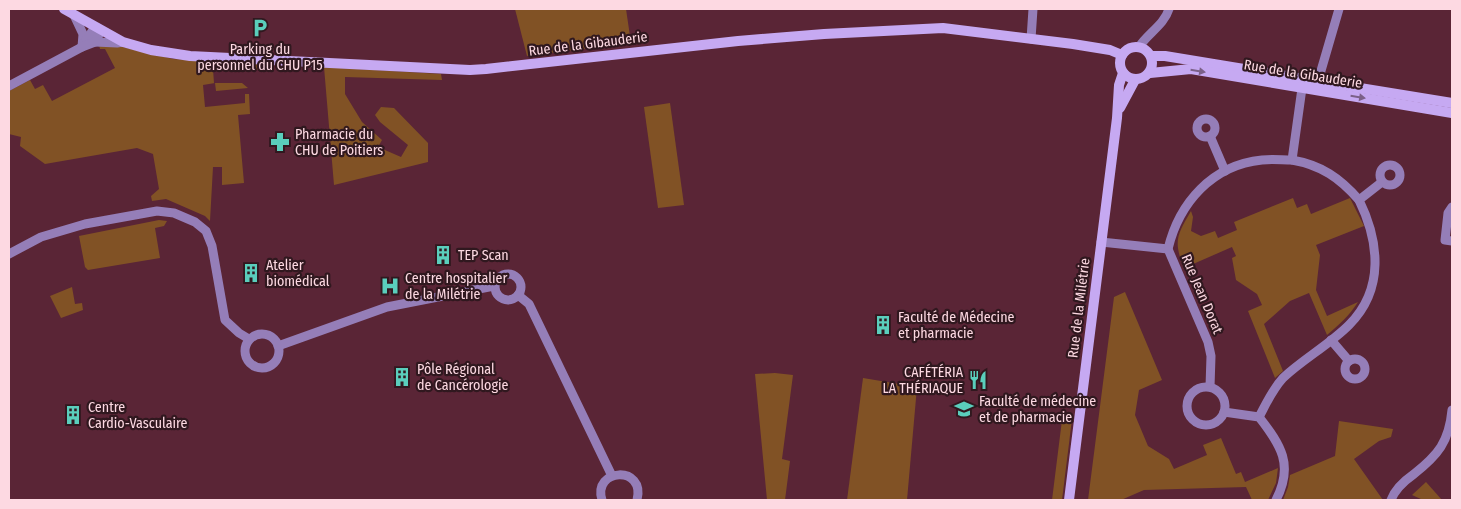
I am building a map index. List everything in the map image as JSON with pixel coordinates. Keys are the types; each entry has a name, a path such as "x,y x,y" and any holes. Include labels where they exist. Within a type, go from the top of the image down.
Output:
{"street":[{"name":"Rue de la Gibauderie","path":"64,9 123,42 151,50 190,56 470,70 738,41 824,34 943,28 1110,50 1122,55"},
{"path":"1031,39 1033,9"},
{"path":"1138,47 1165,18 1169,9"},
{"path":"1318,82 1339,9"},
{"path":"74,14 84,34 82,47"},
{"path":"82,47 98,29"},
{"path":"95,42 98,29"},
{"path":"9,86 82,47 95,42 123,42"},
{"path":"1138,47 1148,52 1151,56 1152,68 1150,73 1143,78 1135,80 1128,78 1122,73 1120,61 1122,55 1129,48 1138,47"},
{"name":"Rue de la Gibauderie","path":"1151,56 1165,56 1452,113"},
{"name":"Rue de la Gibauderie","path":"1150,73 1191,70 1302,83 1318,82 1452,103"},
{"name":"Rue de la Milétrie","path":"1069,500 1122,73"},
{"name":"Rue de la Milétrie","path":"1116,118 1122,102 1135,80"},
{"path":"1292,160 1302,83"},
{"path":"1210,136 1225,170"},
{"path":"1168,249 1177,220 1190,200 1206,184 1225,170 1247,163 1262,160 1306,162 1336,176 1359,200 1366,215 1375,245 1374,277 1368,296 1350,324 1284,378 1272,392 1258,417"},
{"path":"1359,200 1382,182"},
{"path":"1452,207 1448,213 1445,240 1452,241"},
{"path":"9,254 41,238 85,224 157,211 174,213 195,222 206,231 212,246 225,320 239,333 249,339"},
{"name":"Rue Jean Dorat","path":"1101,242 1168,249 1208,342 1212,367 1210,387"},
{"path":"504,274 512,275 520,283 518,295 511,300 503,300 496,294 494,286 497,279 504,274"},
{"path":"278,346 387,307 494,286"},
{"path":"518,295 528,304 612,476"},
{"path":"264,334 273,338 278,346 278,356 273,364 264,368 250,364 245,354 246,344 255,335 264,334"},
{"path":"1331,340 1349,361"},
{"path":"1204,387 1210,387 1217,390 1222,396 1225,404 1224,412 1217,421 1206,424 1200,423 1190,416 1188,404 1193,393 1204,387"},
{"path":"1391,500 1400,486 1428,463 1440,449 1448,433 1452,410"},
{"path":"1224,412 1258,417 1275,438 1282,453 1284,473 1280,492 1276,500"},
{"path":"602,500 601,490 603,484 612,476 624,474 633,480 638,490 638,500"}],"shaded area":[{"path":"515,9 626,9 631,43 527,56"},
{"path":"99,45 114,45 173,59 271,64 270,70 213,69 215,83 203,85 205,107 245,103 245,94 249,94 250,114 238,115 244,183 222,185 222,167 213,167 210,221 205,216 166,199 152,201 151,196 159,189 153,154 137,148 45,164 20,146 21,137 9,134 9,91 30,80 35,89 43,85 52,101 115,68 105,49 100,49"},
{"path":"324,67 441,74 442,80 345,77 345,94 362,122 382,140 378,147 401,157 408,145 380,122 375,115 381,107 394,108 428,143 428,162 334,185"},
{"path":"215,83 242,83 248,88 216,91"},
{"path":"670,103 684,205 658,208 644,107"},
{"path":"1293,198 1297,208 1307,204 1311,214 1350,198 1364,226 1316,245 1320,255 1316,290 1327,316 1358,302 1344,320 1327,335 1309,293 1290,301 1264,324 1283,371 1275,378 1248,311 1262,305 1257,294 1236,280 1232,258 1236,256 1232,247 1184,268 1178,251 1178,238 1182,226 1191,211 1193,217 1191,231 1201,236 1215,231 1218,238 1237,230 1234,222"},
{"path":"159,220 167,221 164,226 155,228 160,258 88,270 85,267 79,236"},
{"path":"72,287 75,304 82,303 83,310 61,318 50,296"},
{"path":"1125,292 1162,380 1139,390 1135,415 1148,446 1169,459 1174,469 1207,455 1203,445 1221,438 1236,474 1241,472 1245,482 1278,468 1276,483 1268,500 1252,500 1246,487 1144,490 1121,500 1088,500 1114,297"},
{"path":"775,373 793,375 782,459 790,461 785,500 767,500 755,374"},
{"path":"863,378 917,387 907,500 847,500"},
{"path":"1063,412 1072,419 1062,500 1052,500"},
{"path":"1339,421 1393,429 1391,437 1379,441 1354,459 1383,500 1283,500 1290,475 1335,456"},
{"path":"1426,482 1442,500 1423,500 1412,495"}],"place":[{"name":"Parking du personnel du CHU P15","path":"260,28"},
{"name":"Pharmacie du CHU de Poitiers","path":"280,142"},
{"name":"TEP Scan","path":"443,255"},
{"name":"Atelier biomédical","path":"251,273"},
{"name":"Centre hospitalier de la Milétrie","path":"390,286"},
{"name":"Faculté de Médecine et pharmacie","path":"883,325"},
{"name":"Pôle Régional de Cancérologie","path":"402,377"},
{"name":"CAFÉTÉRIA LA THÉRIAQUE","path":"978,380"},
{"name":"Faculté de médecine et de pharmacie","path":"964,409"},
{"name":"Centre Cardio-Vasculaire","path":"73,415"}]}
